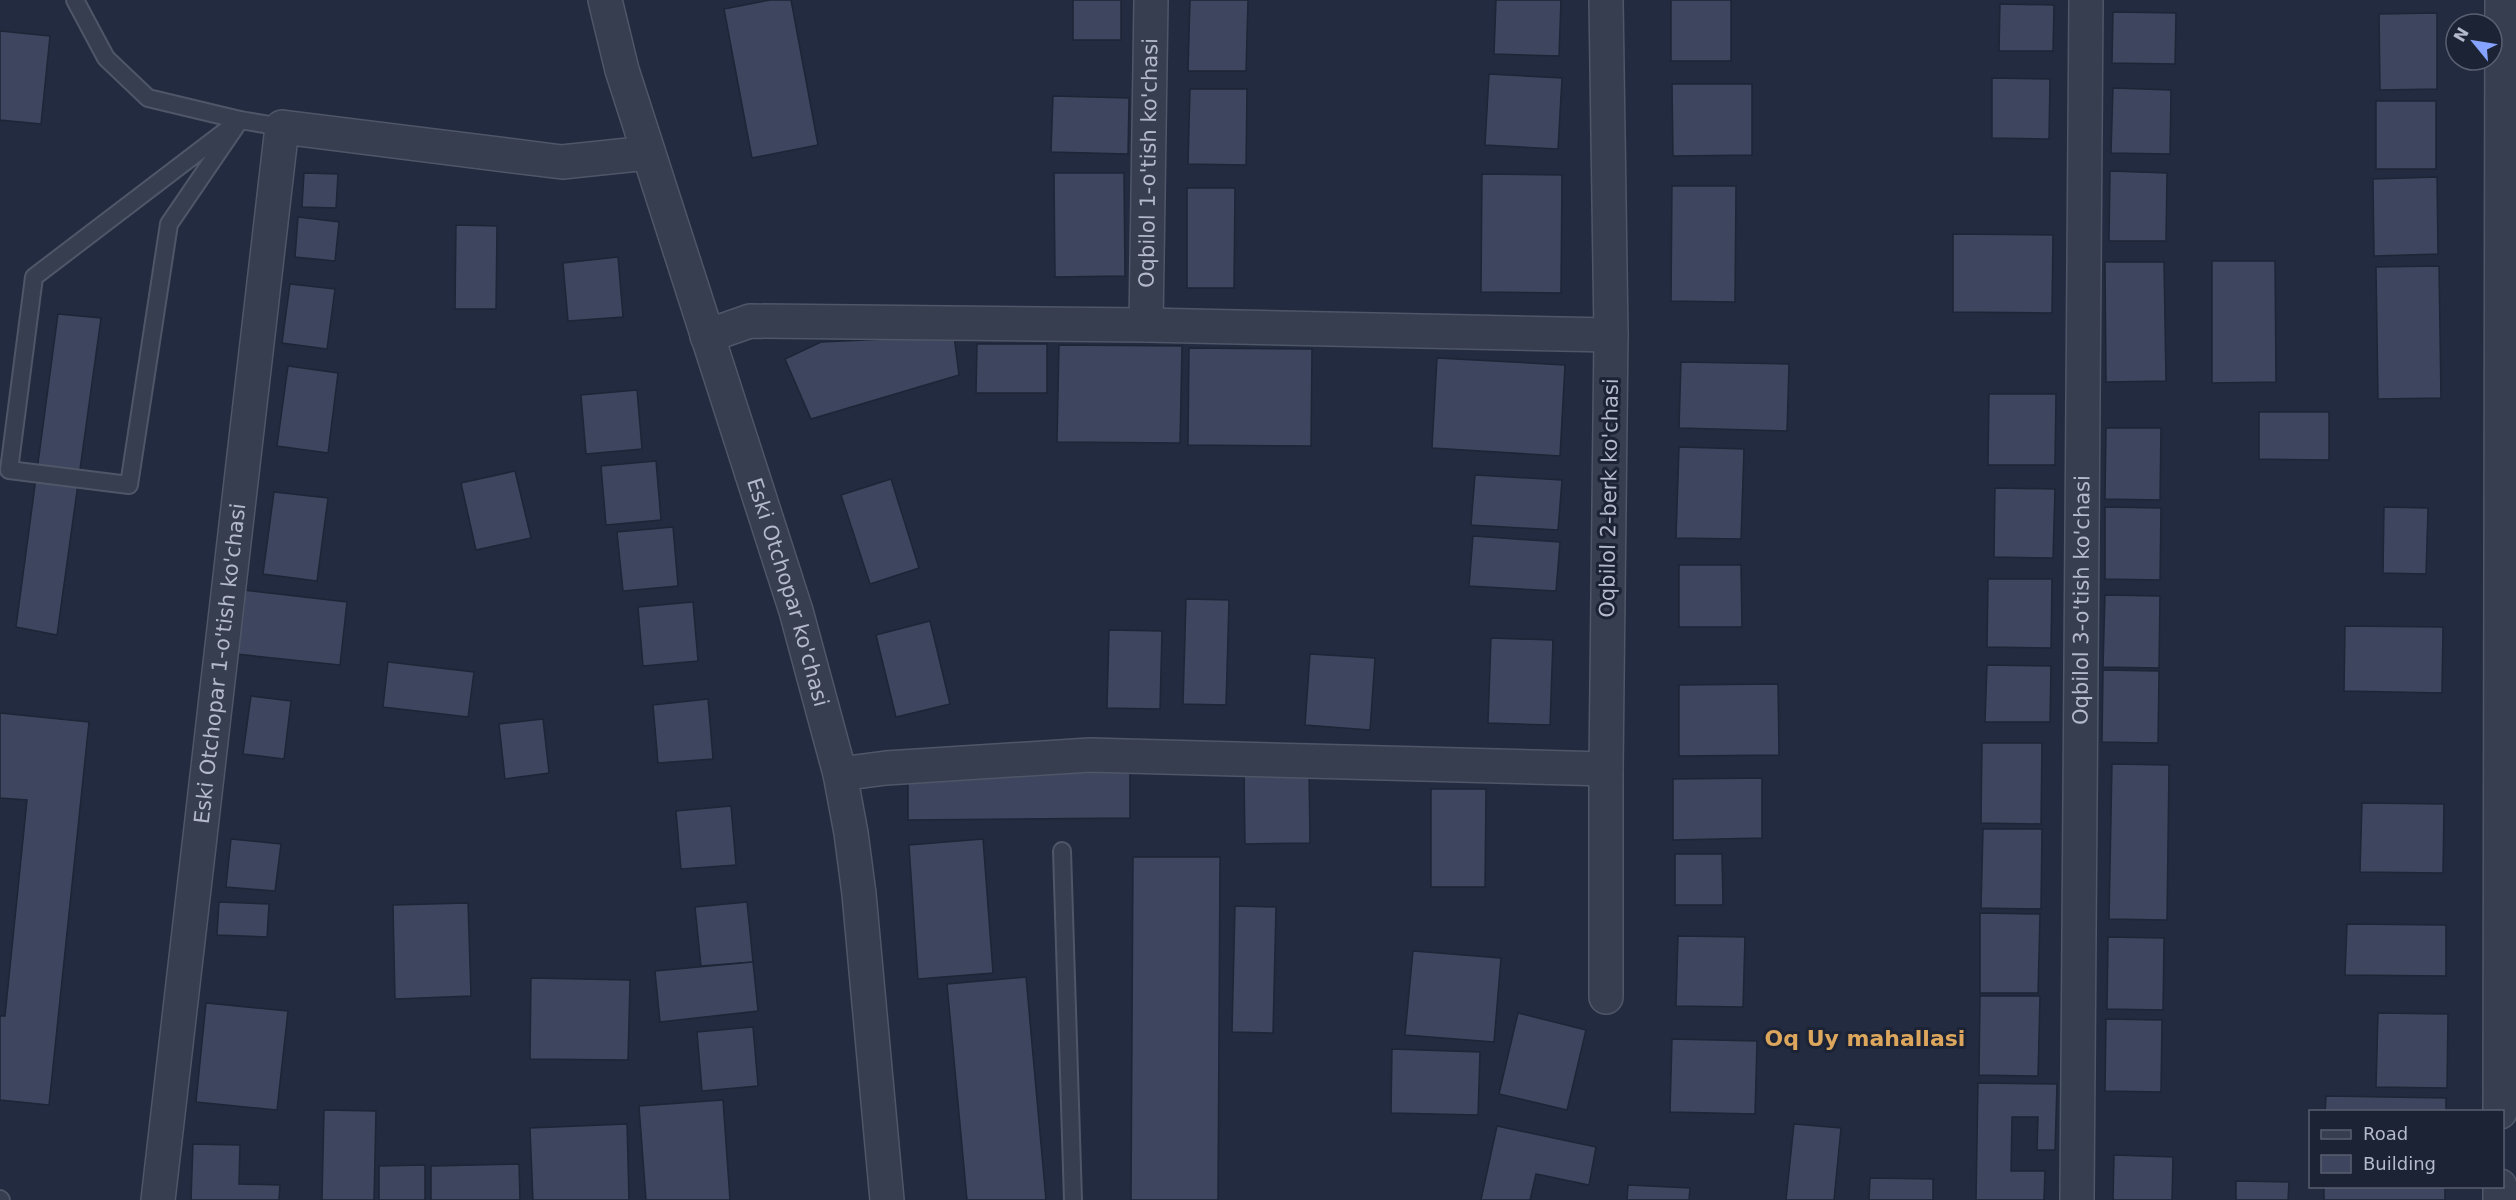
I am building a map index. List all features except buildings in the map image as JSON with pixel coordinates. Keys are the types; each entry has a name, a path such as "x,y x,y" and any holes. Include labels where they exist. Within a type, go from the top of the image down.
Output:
{"street":[{"name":"Eski Otchopar ko'chasi","path":"605,0 622,70 796,611 840,774 859,894 887,1200"},
{"name":"Oqbilol 1-o'tish ko'chasi","path":"1146,326 1151,0"},
{"name":"Oqbilol 2-berk ko'chasi","path":"1606,0 1611,336 1606,996"},
{"name":"Oqbilol 3-o'tish ko'chasi","path":"2077,1200 2086,0"},
{"path":"2500,1110 2502,0"},
{"path":"282,127 562,162 648,153"},
{"name":"Eski Otchopar 1-o'tish ko'chasi","path":"158,1200 282,127"},
{"path":"708,336 750,321 1146,326 1611,336"},
{"path":"840,774 886,768 1090,755 1606,769"}],"lane":[{"path":"75,0 106,58 148,98 240,120 282,127"},
{"path":"240,120 169,224 129,485 9,470 34,277 240,120"},
{"path":"1062,850 1073,1200"}],"district":[{"name":"Oq Uy mahallasi","path":"1865,1038"}]}
